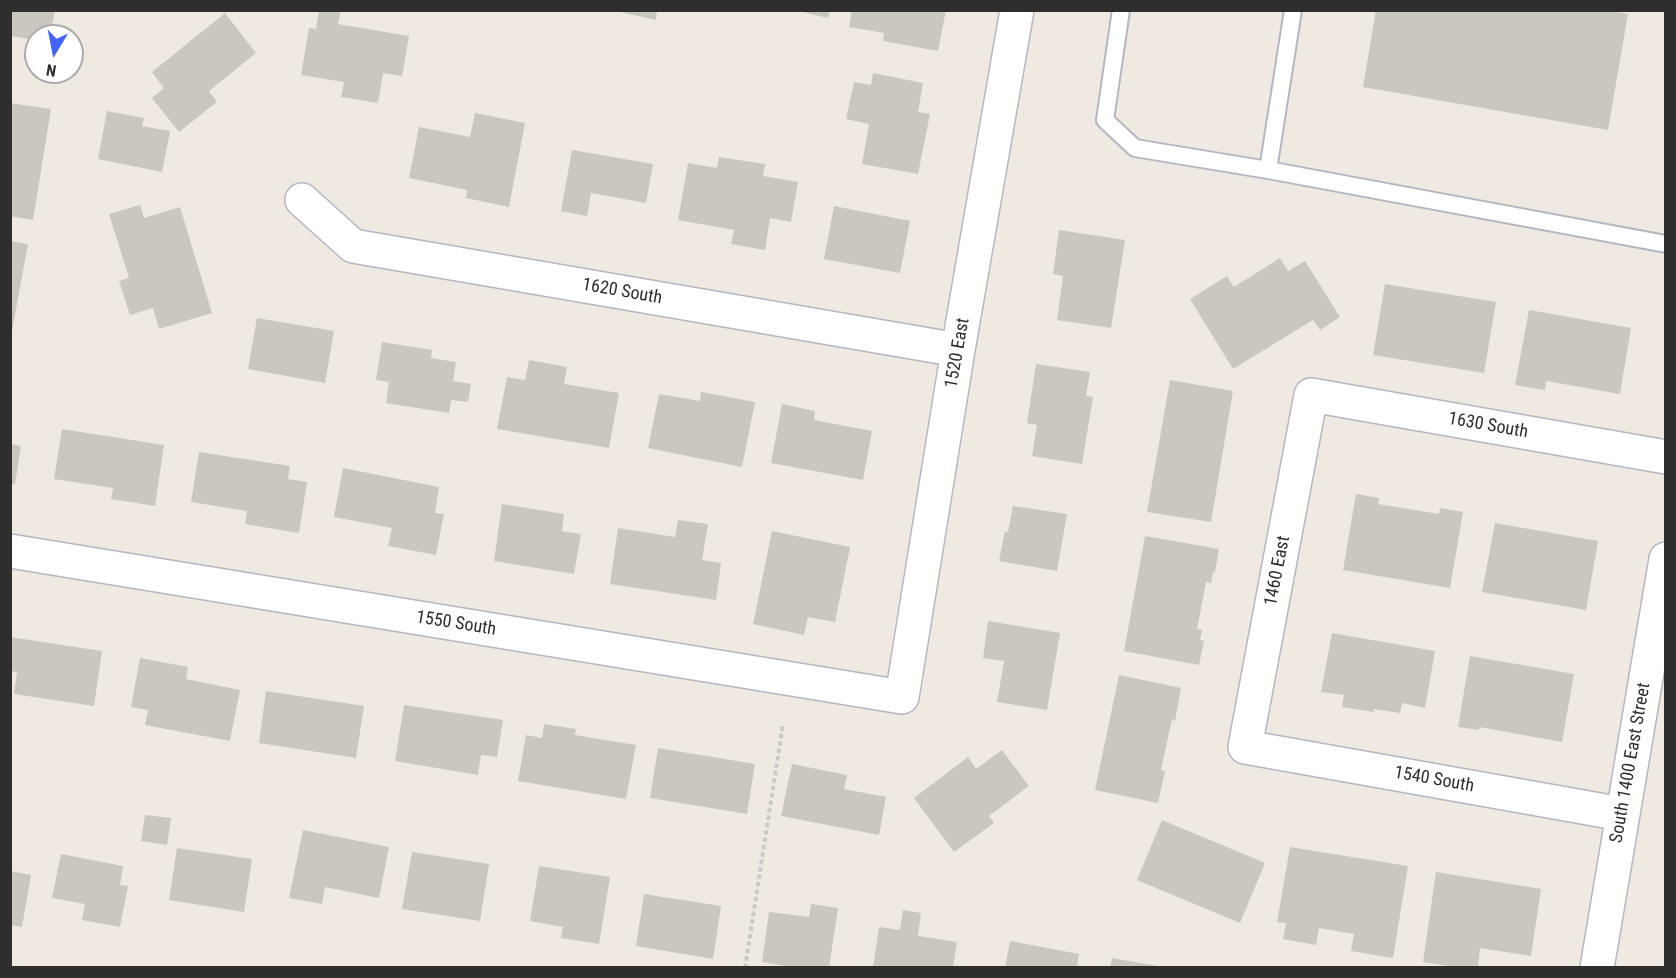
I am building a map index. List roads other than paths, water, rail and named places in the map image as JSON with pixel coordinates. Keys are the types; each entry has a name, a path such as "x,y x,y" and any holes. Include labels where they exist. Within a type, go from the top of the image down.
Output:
{"street":[{"name":"1520 East","path":"902,697 958,350 1017,10"},
{"name":"1620 South","path":"302,200 352,246 958,350"},
{"name":"1630 South","path":"1311,395 1665,457"},
{"name":"1460 East","path":"1245,747 1311,395"},
{"name":"1550 South","path":"10,551 902,697"},
{"name":"South 1400 East Street","path":"1597,968 1665,559"},
{"name":"1540 South","path":"1245,747 1622,814"}],"lane":[{"path":"1121,10 1106,120 1135,148 1268,170 1665,244"},
{"path":"1268,170 1293,10"}]}
